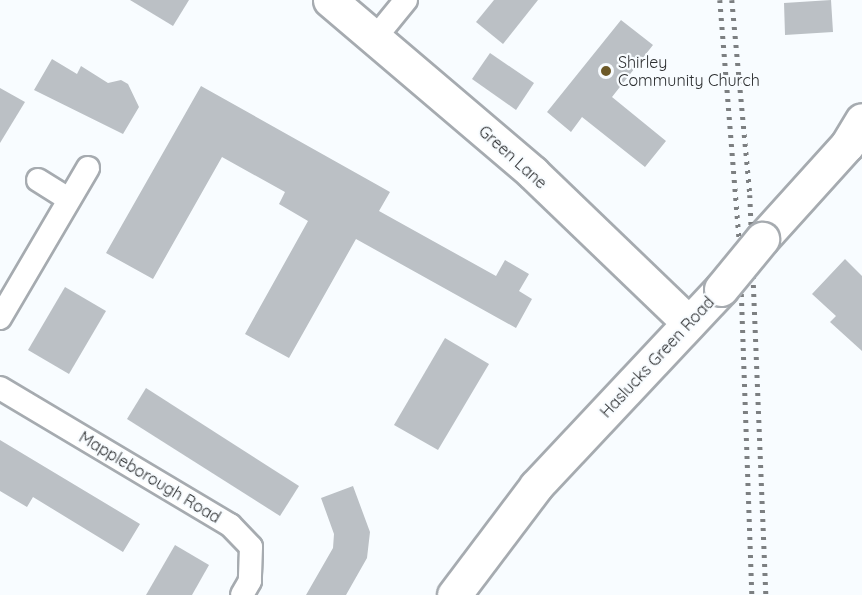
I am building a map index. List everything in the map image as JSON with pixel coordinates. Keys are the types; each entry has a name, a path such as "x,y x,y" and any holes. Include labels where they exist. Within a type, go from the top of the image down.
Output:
{"street":[{"name":"Green Lane","path":"330,0 533,173 689,323"},
{"path":"375,38 406,0"},
{"name":"Haslucks Green Road","path":"454,595 536,486 721,289 762,239 847,145 862,120"},
{"path":"0,318 88,168"},
{"path":"38,180 69,199"},
{"name":"Mappleborough Road","path":"0,387 230,525 251,547 250,581 242,595"}],"building":[{"path":"130,0 189,0 173,26"},
{"path":"494,0 538,0 503,44 476,22"},
{"path":"831,0 833,32 785,35 784,3"},
{"name":"Shirley Community Church","path":"621,20 653,45 612,97 666,141 645,167 582,117 571,132 547,112"},
{"path":"490,53 534,83 516,110 472,79"},
{"path":"52,59 77,74 81,66 108,83 121,80 128,84 139,107 123,134 34,90"},
{"path":"201,86 390,192 379,211 496,276 505,260 529,274 519,291 532,299 516,328 356,239 289,358 245,334 308,221 279,204 285,192 222,157 153,279 106,253"},
{"path":"0,88 25,102 0,143"},
{"path":"845,259 862,276 862,351 830,322 836,316 812,294"},
{"path":"65,287 106,311 69,374 28,350"},
{"path":"445,338 489,364 438,450 394,425"},
{"path":"146,388 299,486 280,516 127,419"},
{"path":"0,440 140,524 123,552 33,497 27,507 0,491"},
{"path":"353,486 370,532 367,558 346,595 306,595 333,548 334,534 321,498"},
{"path":"175,545 209,565 192,595 146,595"}],"railway":[{"path":"720,0 740,249 752,595"},
{"path":"732,0 750,195 766,595"}],"place":[{"name":"Shirley Community Church","path":"606,71"}]}
